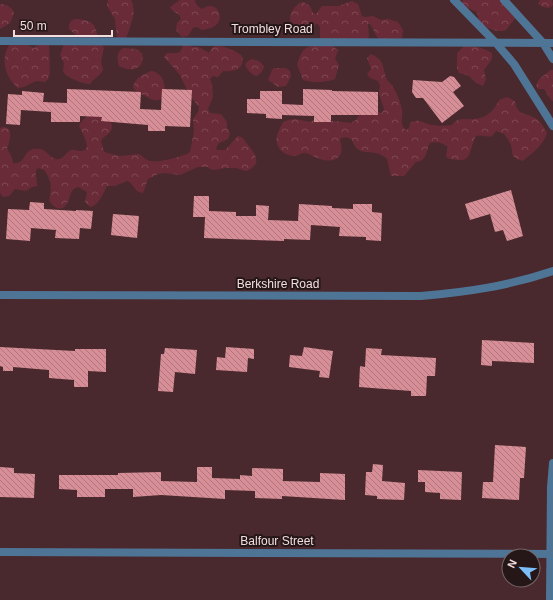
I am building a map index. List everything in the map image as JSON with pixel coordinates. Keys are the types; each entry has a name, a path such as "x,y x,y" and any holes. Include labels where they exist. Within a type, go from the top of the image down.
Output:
{"street":[{"path":"454,0 496,43 514,64 553,126"},
{"path":"504,0 543,43 553,59"},
{"name":"Trombley Road","path":"0,41 553,43"},
{"name":"Berkshire Road","path":"0,295 420,296 461,293 486,289 553,271"},
{"path":"550,600 552,554 551,487 553,464"},
{"name":"Balfour Street","path":"0,552 552,554"}],"green space":[{"path":"108,0 131,0 134,10 131,26 125,41 117,39 115,19 107,6"},
{"path":"180,0 195,0 196,4 201,9 212,6 219,12 219,21 217,24 208,29 202,30 197,27 193,28 188,36 182,37 176,30 177,23 181,19 170,7"},
{"path":"462,0 502,0 516,17 506,30 499,31 491,29 481,24 477,12 463,6"},
{"path":"540,0 552,0 553,5 549,8 543,7 538,4"},
{"path":"352,1 358,4 362,16 373,16 381,20 388,19 398,22 403,30 402,38 381,41 370,24 368,24 369,37 363,43 358,45 342,39 332,40 330,44 338,50 335,59 339,65 335,79 319,82 303,80 297,64 304,50 320,40 320,27 316,24 312,30 303,36 294,31 290,19 292,10 298,4 303,2 310,6 313,13 316,14 322,6 339,6"},
{"path":"0,4 8,6 14,13 10,23 0,29"},
{"path":"76,19 84,20 93,24 104,48 101,61 103,70 90,84 75,80 63,72 64,63 60,55 64,44 75,44 79,46 83,44 81,40 69,29 70,22"},
{"path":"16,37 24,39 29,46 34,48 39,42 49,44 50,73 45,82 36,81 24,87 18,88 8,76 5,55 7,48"},
{"path":"186,44 193,47 199,47 209,53 214,46 221,46 242,56 242,64 238,69 223,71 218,77 213,76 210,79 213,97 208,109 210,113 221,114 227,122 227,128 230,133 228,139 219,143 216,148 217,150 225,150 238,136 242,137 255,155 255,166 246,171 236,168 215,170 208,167 198,167 180,175 165,173 158,174 148,179 143,193 136,190 127,181 115,186 107,186 98,202 90,207 85,202 87,192 78,187 73,190 66,205 59,209 56,208 49,200 51,188 49,178 44,170 38,168 36,174 37,186 26,191 15,189 9,196 3,197 0,193 0,128 4,127 9,129 10,132 10,139 7,149 11,155 13,163 20,162 30,150 34,149 41,149 56,159 62,158 71,150 84,150 87,145 79,126 86,117 95,110 109,120 112,126 111,130 101,141 104,152 120,156 139,154 147,160 154,161 176,158 190,152 194,131 193,119 198,112 199,107 190,96 180,75 164,57 167,53 180,52"},
{"path":"464,46 478,47 492,53 492,59 484,70 486,79 483,86 476,83 469,76 459,73 457,69 457,53"},
{"path":"124,48 136,49 142,53 143,58 140,66 133,69 128,69 119,66 118,53"},
{"path":"371,54 379,59 383,65 387,80 400,101 403,126 406,130 409,128 410,123 417,121 432,125 445,126 452,125 460,119 475,119 483,117 490,113 499,100 507,97 515,101 516,106 522,113 539,121 547,133 545,138 537,149 523,161 513,156 510,143 504,134 496,131 492,136 476,136 470,153 466,159 462,160 447,158 446,155 448,147 438,142 433,142 430,143 424,158 416,162 404,176 391,176 386,158 379,154 363,152 354,145 352,140 347,137 341,138 340,141 342,150 337,159 329,161 305,153 291,156 284,153 278,147 276,140 283,122 295,119 310,122 319,118 351,123 357,119 359,115 374,111 382,113 384,109 379,94 380,85 378,81 370,78 367,74 371,69 367,58"},
{"path":"252,59 259,61 264,66 262,72 256,76 249,72 245,64"},
{"path":"274,68 286,68 290,71 291,76 286,86 278,87 268,80"},
{"path":"553,70 553,101 544,89 538,89 536,86 539,79"},
{"path":"151,71 161,76 165,87 163,97 160,100 150,99 138,93 133,87 137,79"}],"building":[{"path":"450,76 454,77 461,86 453,92 464,106 442,123 423,98 416,98 412,92 413,80 442,82"},
{"path":"67,89 141,92 140,109 161,110 162,89 192,90 190,127 165,126 165,131 148,131 148,125 101,121 102,117 80,116 80,122 51,122 51,112 21,110 20,125 6,124 8,94 22,95 22,91 44,93 43,102 67,103"},
{"path":"303,89 378,92 378,115 331,115 331,122 314,122 314,116 282,115 282,119 266,118 266,114 247,113 247,99 260,99 260,91 282,91 282,104 303,105"},
{"path":"511,190 523,236 507,241 503,230 495,232 490,214 470,220 465,204"},
{"path":"194,196 209,196 209,211 236,212 236,216 256,216 256,205 269,206 268,220 298,221 299,204 353,209 353,204 372,204 372,212 382,213 381,241 366,240 366,237 339,236 340,227 311,225 310,240 284,239 284,241 204,238 205,217 193,217"},
{"path":"30,202 44,203 44,209 93,211 91,229 80,228 79,239 55,238 56,230 31,228 30,241 6,239 8,209 29,210"},
{"path":"113,214 139,216 137,238 111,235"},
{"path":"482,340 534,343 534,363 492,361 492,366 481,365"},
{"path":"0,347 75,351 75,349 106,349 106,372 88,371 88,387 74,387 74,380 49,378 49,370 13,367 13,371 3,371 3,367 0,366"},
{"path":"226,347 254,349 254,359 248,358 247,372 216,370 217,357 225,358"},
{"path":"304,347 333,351 329,378 319,377 320,371 289,367 290,355 302,356"},
{"path":"165,348 197,350 195,374 175,372 173,392 158,391 161,354 164,354"},
{"path":"366,348 382,349 381,355 436,358 435,376 427,376 426,396 411,396 411,391 359,387 360,366 365,367"},
{"path":"495,445 526,447 524,478 520,478 519,500 482,498 483,482 493,482"},
{"path":"373,464 383,465 382,481 405,483 404,500 377,499 377,496 365,495 366,472 372,472"},
{"path":"0,467 14,468 14,473 35,474 34,498 0,497"},
{"path":"197,467 212,467 212,478 240,479 240,475 252,476 252,468 283,469 283,481 320,482 320,473 345,474 345,500 282,496 282,499 255,498 255,491 225,490 225,499 161,495 133,497 133,489 105,489 105,497 77,497 77,490 59,489 59,475 118,475 118,473 161,472 161,481 197,482"},
{"path":"418,470 462,472 461,500 440,499 440,493 425,492 425,482 418,482"}]}
